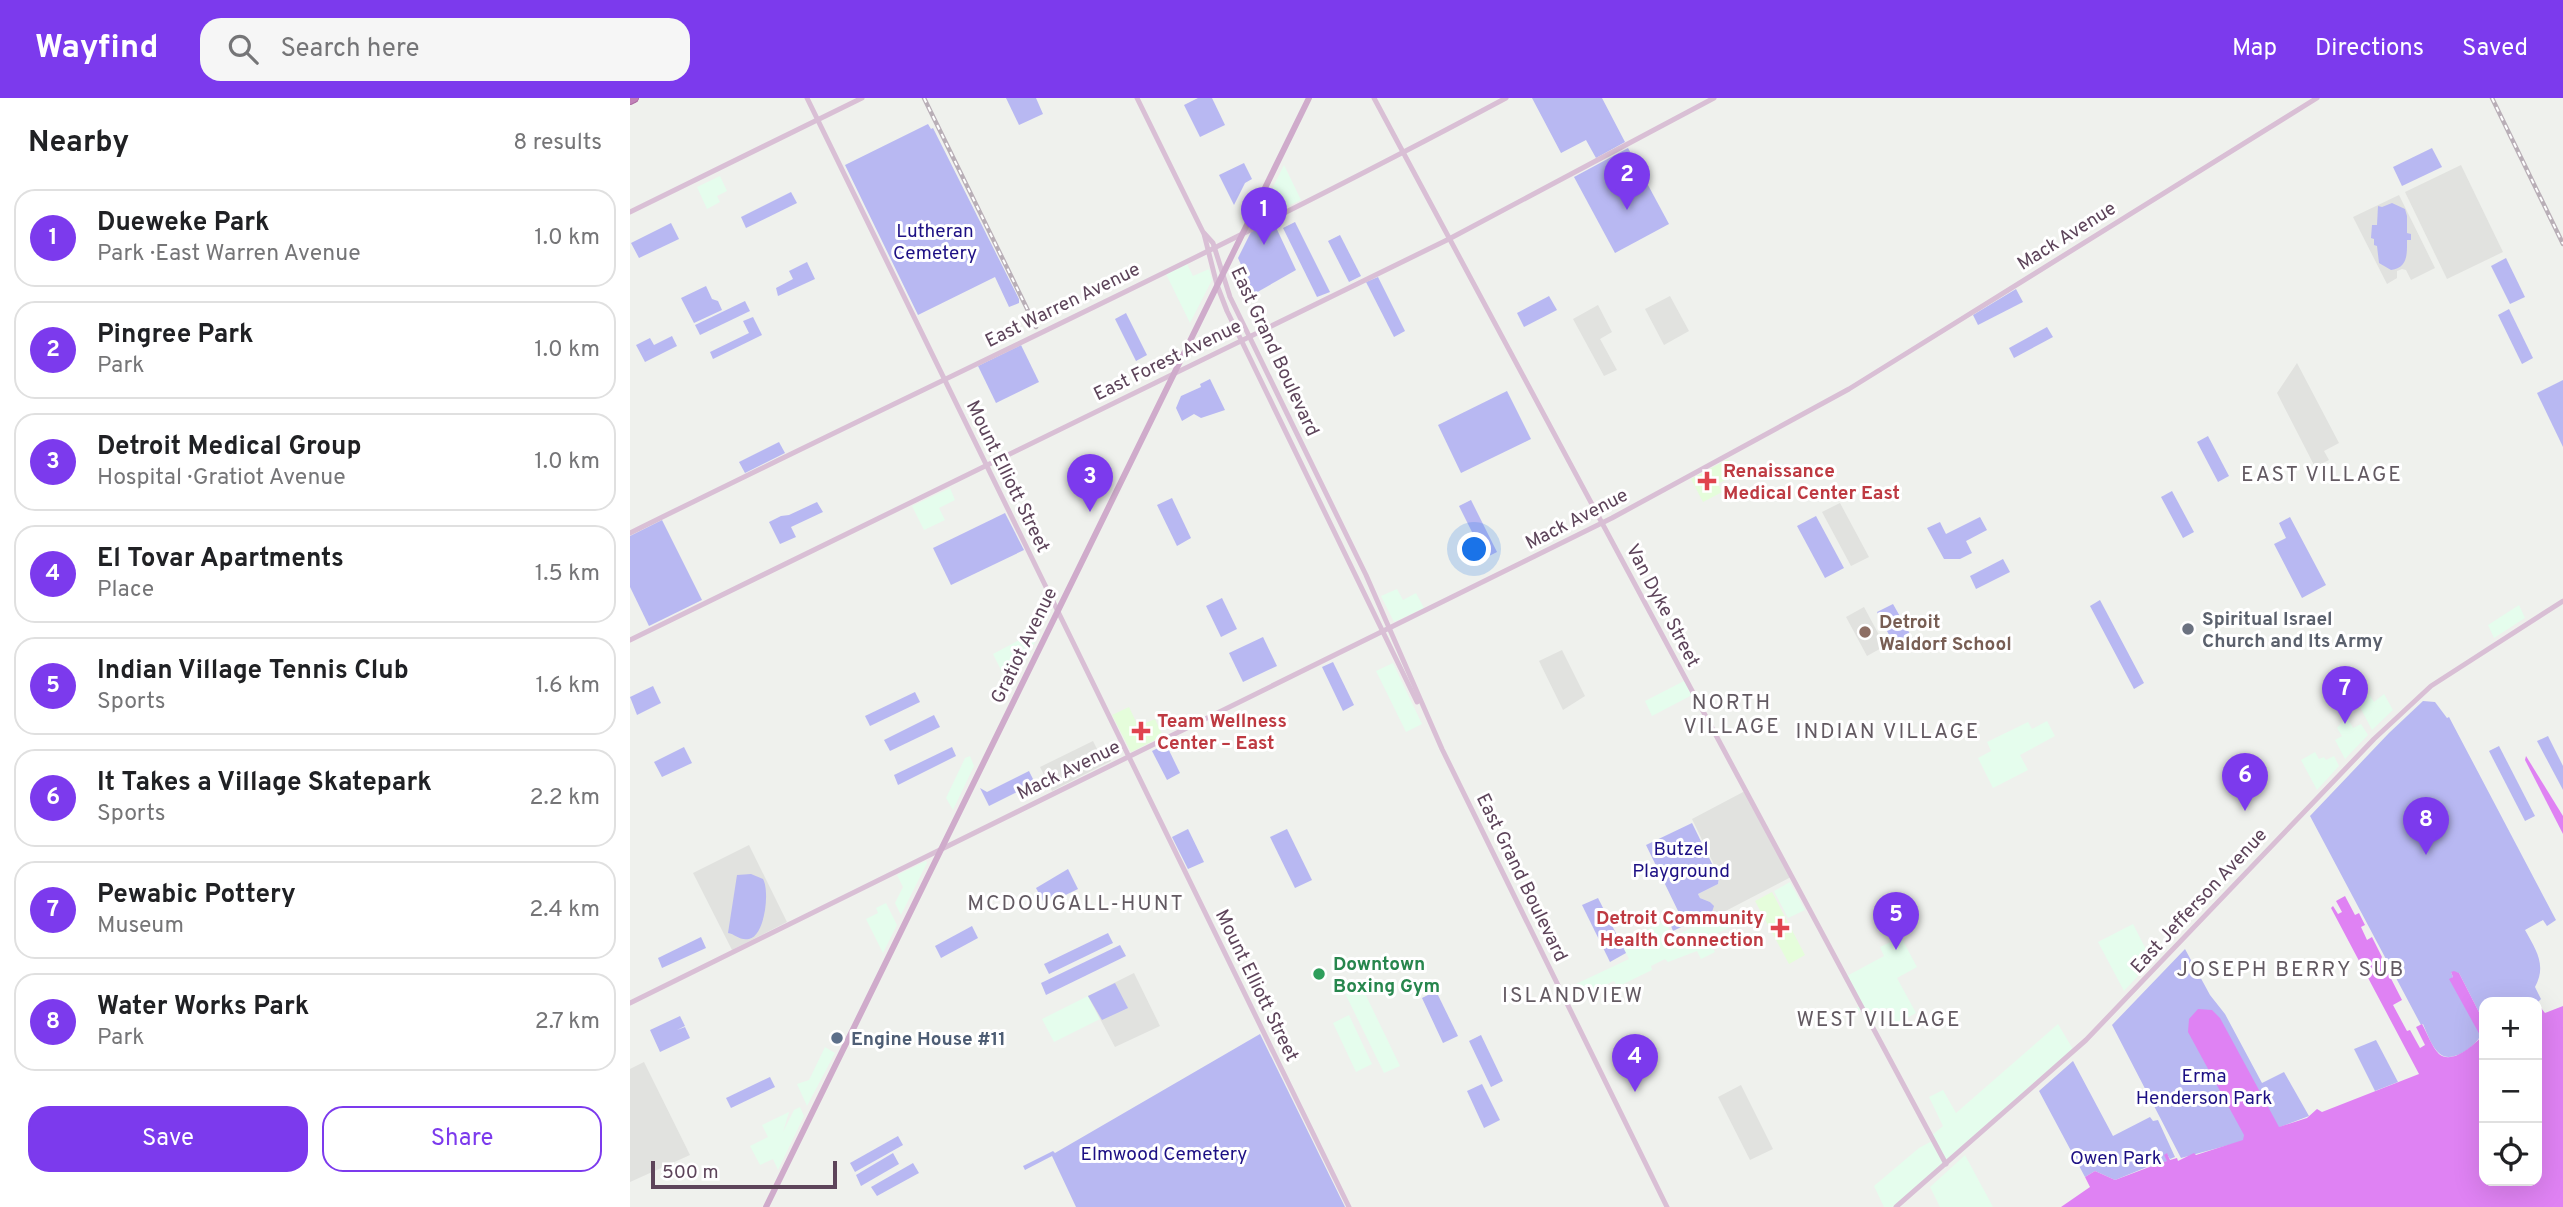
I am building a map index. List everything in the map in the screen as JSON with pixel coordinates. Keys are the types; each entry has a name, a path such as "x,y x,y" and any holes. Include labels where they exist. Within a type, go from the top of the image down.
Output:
{"main road":[{"name":"Mount Elliott Street","path":"807,98 1349,1207"},
{"path":"630,212 862,98"},
{"name":"East Grand Boulevard","path":"1137,98 1203,232 1214,247 1229,294 1366,575 1387,630 1425,713 1667,1207"},
{"name":"Gratiot Avenue","path":"766,1207 1309,98"},
{"name":"Van Dyke Street","path":"1374,98 1946,1164"},
{"name":"East Warren Avenue","path":"630,533 1243,233 1506,98"},
{"name":"East Forest Avenue","path":"630,640 1449,239 1714,98"},
{"name":"Mack Avenue","path":"630,1003 1602,523 1849,389 2317,98"},
{"name":"East Grand Boulevard","path":"1203,232 1227,311 1359,581 1387,630"},
{"path":"1210,260 1213,256 1217,257"},
{"path":"1221,296 1224,293 1229,294"},
{"path":"1227,311 1236,309"},
{"path":"1247,352 1250,348 1255,348"},
{"path":"1359,581 1364,580 1366,575"},
{"name":"East Jefferson Avenue","path":"1896,1207 2087,1040 2423,691 2563,601"}],"shaded area":[{"path":"1284,165 1301,200 1275,212 1268,197"},
{"path":"2461,165 2503,252 2447,279 2405,192"},
{"path":"720,176 727,191 717,196 720,202 707,209 697,187"},
{"path":"2399,195 2435,268 2411,280 2406,270 2402,269 2397,271 2397,278 2387,284 2353,217"},
{"path":"1187,264 1193,276 1209,269 1212,280 1190,323 1166,274"},
{"path":"1670,296 1689,331 1664,345 1645,309"},
{"path":"1598,305 1612,332 1600,339 1617,370 1604,376 1573,319"},
{"path":"2297,363 2339,443 2324,451 2329,460 2315,467 2277,393"},
{"name":"Renaissance Medical Center East","path":"1728,459 1736,474 1718,484 1722,492 1703,502 1691,479"},
{"path":"950,488 955,500 939,508 945,520 924,530 912,506"},
{"path":"1840,503 1869,557 1851,566 1822,512"},
{"path":"1397,589 1403,600 1416,593 1424,608 1394,622 1381,596"},
{"path":"2519,605 2525,618 2494,638 2488,625"},
{"name":"Detroit Waldorf School","path":"1864,607 1885,646 1867,656 1846,617"},
{"path":"1038,630 1040,632 1011,690 993,654"},
{"path":"1562,650 1585,696 1563,710 1539,661"},
{"path":"1393,663 1422,724 1406,732 1376,671"},
{"path":"1686,680 1694,694 1652,716 1645,701"},
{"path":"2369,694 2374,702 2384,694 2393,710 2372,730 2359,705"},
{"name":"Team Wellness Center – East","path":"1129,707 1138,726 1155,719 1163,736 1131,752 1112,715"},
{"path":"2347,717 2353,728 2361,724 2368,735 2345,759 2335,740 2342,736 2337,728"},
{"path":"2047,721 2055,736 2020,755 2028,770 1993,788 1978,758 1991,751 1987,742 2028,722 2032,729"},
{"path":"1093,741 1100,755 1106,752 1111,761 1052,791 1040,767"},
{"path":"2315,752 2319,759 2324,757 2326,760 2334,756 2339,766 2317,790 2301,760"},
{"path":"970,756 974,766 953,810 946,798 965,758"},
{"path":"2526,756 2563,816 2563,834 2525,760"},
{"path":"1745,791 1791,877 1714,917 1713,906 1698,894 1718,884 1720,877 1692,819"},
{"path":"749,845 787,922 732,950 693,873"},
{"path":"926,861 901,915 895,903 903,887 897,875"},
{"path":"1790,882 1805,910 1788,918 1774,891"},
{"name":"Detroit Community Health Connection","path":"1772,892 1805,955 1789,964 1755,901"},
{"path":"2345,896 2355,915 2359,913 2365,925 2361,927 2367,940 2372,937 2402,1000 2393,1005 2420,1048 2425,1045 2416,1027 2422,1024 2434,1048 2444,1057 2462,1053 2479,1039 2479,1186 2542,1186 2542,1009 2545,1013 2563,1006 2563,1207 2061,1207 2090,1187 2085,1177 2095,1171 2115,1180 2152,1166 2148,1157 2151,1156 2155,1165 2167,1161 2164,1155 2167,1153 2170,1160 2177,1158 2178,1161 2194,1153 2196,1155 2243,1140 2244,1135 2188,1032 2189,1019 2198,1009 2212,1010 2220,1018 2279,1127 2307,1118 2317,1109 2322,1112 2419,1074 2331,908 2333,906 2338,914 2342,912 2336,901"},
{"path":"886,903 897,925 883,953 866,919 878,913 876,908"},
{"path":"1725,912 1732,926 1708,938 1715,952 1701,959 1697,951 1668,962 1665,959 1651,966 1652,970 1617,987 1614,981 1567,1003 1561,991 1629,959 1621,942 1665,921 1673,937"},
{"path":"2133,924 2152,961 2124,991 2098,942"},
{"path":"1901,937 1917,967 1897,978 1916,1013 1896,1024 1887,1008 1867,1018 1862,1010 1850,1016 1848,1012 1860,1006 1845,977 1884,956 1880,947"},
{"path":"2451,972 2459,973 2479,1012 2479,1033 2449,979 2453,977"},
{"path":"1134,973 1160,1026 1115,1047 1088,996"},
{"path":"1359,981 1400,1066 1384,1073 1342,987"},
{"path":"1088,996 1100,1019 1054,1042 1042,1019"},
{"path":"1349,1015 1372,1064 1356,1072 1333,1023"},
{"path":"2058,1024 2074,1051 1896,1207 1884,1207 1874,1186 1919,1148 1932,1141 1930,1137 1943,1126 1929,1097 1943,1090 1956,1113"},
{"path":"825,1047 835,1053 807,1106 797,1084 809,1080"},
{"path":"644,1062 690,1155 630,1182 630,1069"},
{"path":"1741,1085 1773,1149 1750,1160 1718,1097"},
{"path":"800,1107 804,1116 778,1170 773,1159 760,1165 750,1146 768,1137 762,1125 789,1112 783,1132 794,1110"},
{"path":"1965,1155 1993,1207 1940,1207 1930,1187"}],"green space":[{"path":"1006,98 1036,98 1043,114 1019,125"},
{"path":"1198,98 1212,98 1225,125 1200,137 1184,105"},
{"path":"1532,98 1602,98 1625,142 1596,158 1586,140 1561,153"},
{"name":"Lutheran Cemetery","path":"928,124 933,128 1019,303 1009,307 995,277 918,315 845,165"},
{"path":"1628,148 1669,224 1615,253 1574,177"},
{"path":"2432,148 2442,167 2402,186 2393,167"},
{"path":"1244,163 1252,179 1245,183 1234,205 1219,175"},
{"path":"791,192 797,203 746,228 741,217"},
{"path":"2392,203 2405,209 2407,233 2411,234 2411,240 2407,240 2404,263 2391,270 2379,263 2377,246 2371,238 2372,225 2377,225 2378,206"},
{"path":"1273,221 1296,270 1254,294 1238,258 1251,232"},
{"path":"1295,222 1330,292 1317,297 1283,228"},
{"path":"671,223 679,239 639,258 631,243"},
{"path":"1340,235 1361,276 1349,282 1328,241"},
{"path":"2506,258 2525,297 2510,304 2491,266"},
{"path":"807,262 815,279 778,296 776,288 793,279 789,271"},
{"path":"1378,277 1405,331 1394,337 1366,282"},
{"path":"706,286 712,299 718,301 722,310 694,323 681,298"},
{"path":"2016,289 2023,302 1978,325 1973,315"},
{"path":"1549,296 1557,310 1524,327 1517,313"},
{"path":"745,301 750,311 700,335 695,325"},
{"path":"2509,309 2533,358 2522,364 2498,315"},
{"path":"1126,313 1147,355 1136,361 1115,319"},
{"path":"753,317 762,335 713,359 710,352 749,333 743,321"},
{"path":"2047,327 2053,337 2014,358 2009,348"},
{"path":"672,336 677,346 645,362 636,345 650,338 654,345"},
{"path":"1021,345 1039,382 996,403 978,366"},
{"path":"1210,379 1225,410 1201,418 1194,414 1182,421 1176,408 1181,396 1201,387 1200,384"},
{"path":"2563,380 2563,447 2537,393"},
{"path":"1507,391 1531,439 1461,473 1438,425"},
{"path":"2208,436 2229,476 2218,482 2197,442"},
{"path":"779,442 785,453 745,473 739,462"},
{"path":"2172,491 2194,532 2183,538 2161,497"},
{"path":"1172,498 1191,538 1177,546 1157,505"},
{"path":"1471,500 1497,552 1485,558 1459,506"},
{"path":"817,502 823,512 791,527 796,537 780,544 769,522"},
{"path":"1005,513 1024,550 951,585 933,548"},
{"path":"1816,516 1844,568 1825,578 1797,526"},
{"path":"1980,517 1987,530 1966,541 1972,553 1960,559 1944,559 1927,528 1940,522 1946,534"},
{"path":"2290,517 2326,585 2302,598 2274,544 2286,538 2279,523"},
{"path":"662,520 702,600 649,626 630,587 630,536"},
{"path":"2003,559 2010,572 1976,589 1970,576"},
{"path":"1222,598 1237,629 1221,637 1206,606"},
{"path":"2100,600 2144,683 2134,689 2090,606"},
{"path":"1893,604 1914,641 1908,645 1913,643 1916,647 1906,652 1904,647 1897,650 1877,612"},
{"path":"1263,637 1277,666 1243,682 1229,653"},
{"path":"1333,662 1354,705 1343,711 1322,667"},
{"path":"653,686 661,703 637,715 630,697"},
{"path":"915,692 920,702 870,726 865,716"},
{"path":"2423,701 2435,702 2447,718 2449,717 2556,920 2547,926 2543,920 2525,930 2539,958 2540,972 2535,987 2540,997 2479,997 2479,1012 2459,973 2451,972 2451,979 2479,1030 2479,1039 2464,1052 2451,1057 2440,1054 2432,1044 2310,816"},
{"path":"934,715 940,727 890,751 884,740"},
{"path":"2548,736 2563,766 2563,790 2537,741"},
{"path":"1166,744 1180,773 1167,780 1152,751"},
{"path":"2499,746 2535,816 2525,821 2489,751"},
{"path":"684,747 692,763 662,777 654,762"},
{"path":"952,747 956,756 898,785 894,775"},
{"path":"1029,771 1035,783 989,806 980,788 987,792"},
{"name":"Butzel Playground","path":"1692,823 1719,878 1718,884 1698,894 1714,906 1712,912 1673,931 1669,921 1680,915 1646,845"},
{"path":"1188,829 1204,862 1188,869 1172,837"},
{"path":"1287,829 1312,880 1295,888 1270,837"},
{"path":"1068,869 1078,889 1045,905 1036,888"},
{"path":"751,874 763,879 766,902 759,930 746,939 728,933 737,875"},
{"path":"1598,898 1626,953 1610,962 1582,905"},
{"path":"972,926 978,938 941,958 935,946"},
{"path":"1108,933 1113,943 1049,974 1044,964"},
{"path":"701,937 706,948 662,968 658,958"},
{"path":"1120,945 1126,956 1046,995 1041,983"},
{"name":"Erma Henderson Park","path":"2185,949 2210,995 2225,1014 2262,1083 2284,1072 2309,1116 2240,1142 2181,1158 2112,1025"},
{"path":"1115,983 1128,1008 1102,1020 1088,996"},
{"path":"1436,991 1458,1036 1443,1043 1422,998"},
{"path":"680,1016 685,1026 677,1030 685,1027 690,1038 660,1052 650,1030"},
{"name":"Elmwood Cemetery","path":"1260,1034 1345,1207 1076,1207 1052,1156 1025,1170 1023,1166 1053,1151 1055,1153"},
{"path":"1481,1035 1503,1081 1491,1087 1469,1041"},
{"path":"2376,1040 2398,1082 2375,1091 2354,1049"},
{"name":"Owen Park","path":"2073,1061 2113,1136 2150,1117 2153,1121 2158,1120 2175,1157 2170,1159 2167,1154 2168,1161 2155,1165 2151,1156 2148,1158 2152,1165 2115,1180 2095,1171 2085,1177 2039,1091"},
{"path":"770,1077 775,1087 731,1108 726,1098"},
{"path":"1482,1084 1500,1120 1484,1128 1467,1091"},
{"path":"898,1136 903,1145 855,1172 850,1163"},
{"path":"893,1153 899,1164 861,1186 856,1175"},
{"path":"913,1163 919,1173 877,1196 871,1187"}],"railway":[{"path":"924,98 1036,327"},
{"path":"2492,98 2563,244"}],"place":[{"name":"Pingree Park","path":"1627,210"},
{"name":"Dueweke Park","path":"1264,245"},
{"name":"Renaissance Medical Center East","path":"1707,481"},
{"name":"Detroit Medical Group","path":"1090,512"},
{"name":"Spiritual Israel Church and Its Army","path":"2188,629"},
{"name":"Detroit Waldorf School","path":"1865,632"},
{"name":"Pewabic Pottery","path":"2345,724"},
{"name":"Team Wellness Center – East","path":"1141,731"},
{"name":"It Takes a Village Skatepark","path":"2245,811"},
{"name":"Water Works Park","path":"2426,855"},
{"name":"Detroit Community Health Connection","path":"1780,928"},
{"name":"Indian Village Tennis Club","path":"1896,950"},
{"name":"Downtown Boxing Gym","path":"1319,974"},
{"name":"Engine House #11","path":"837,1038"},
{"name":"El Tovar Apartments","path":"1635,1092"}],"district":[{"name":"EAST VILLAGE","path":"2322,474"},
{"name":"NORTH VILLAGE","path":"1732,714"},
{"name":"INDIAN VILLAGE","path":"1888,731"},
{"name":"MCDOUGALL-HUNT","path":"1076,903"},
{"name":"JOSEPH BERRY SUB","path":"2291,969"},
{"name":"ISLANDVIEW","path":"1573,995"},
{"name":"WEST VILLAGE","path":"1879,1019"}]}
